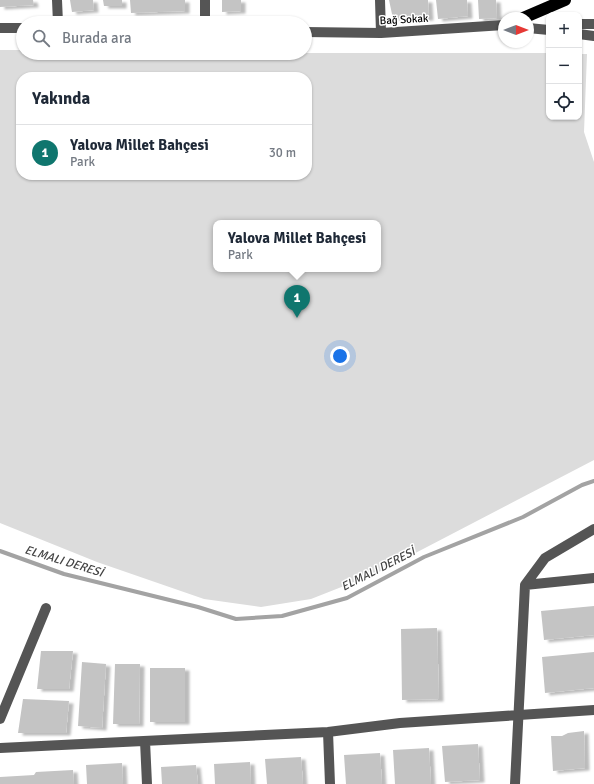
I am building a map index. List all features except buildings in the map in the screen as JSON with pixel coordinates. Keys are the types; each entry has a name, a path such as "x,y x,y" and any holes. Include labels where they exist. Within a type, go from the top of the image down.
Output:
{"highway":[{"path":"534,13 564,0"}],"street":[{"path":"57,0 58,16"},
{"path":"205,0 205,16"},
{"path":"380,0 381,33"},
{"path":"534,25 546,24"},
{"path":"582,24 594,24"},
{"name":"Bağ Sokak","path":"312,32 381,33 498,25"},
{"path":"534,27 546,29"},
{"path":"0,28 16,28"},
{"path":"582,34 594,36"},
{"path":"515,784 525,585 544,558 594,529"},
{"path":"525,585 594,578"},
{"path":"0,718 46,608"},
{"path":"0,748 328,732 400,723 594,710"},
{"path":"328,732 330,784"},
{"path":"145,741 147,784"}],"shaded area":[{"path":"0,50 16,50 16,60 312,60 312,53 546,53 546,120 582,120 582,54 587,54 584,132 594,162 594,460 377,573 311,599 261,607 204,599 97,562 0,523"}],"waterway":[{"name":"ELMALI DERESİ","path":"0,551 64,574 198,607 236,619 282,616 347,598 424,557 523,517 582,485 594,481"}],"place":[{"name":"Yalova Millet Bahçesi","path":"297,318"}]}
